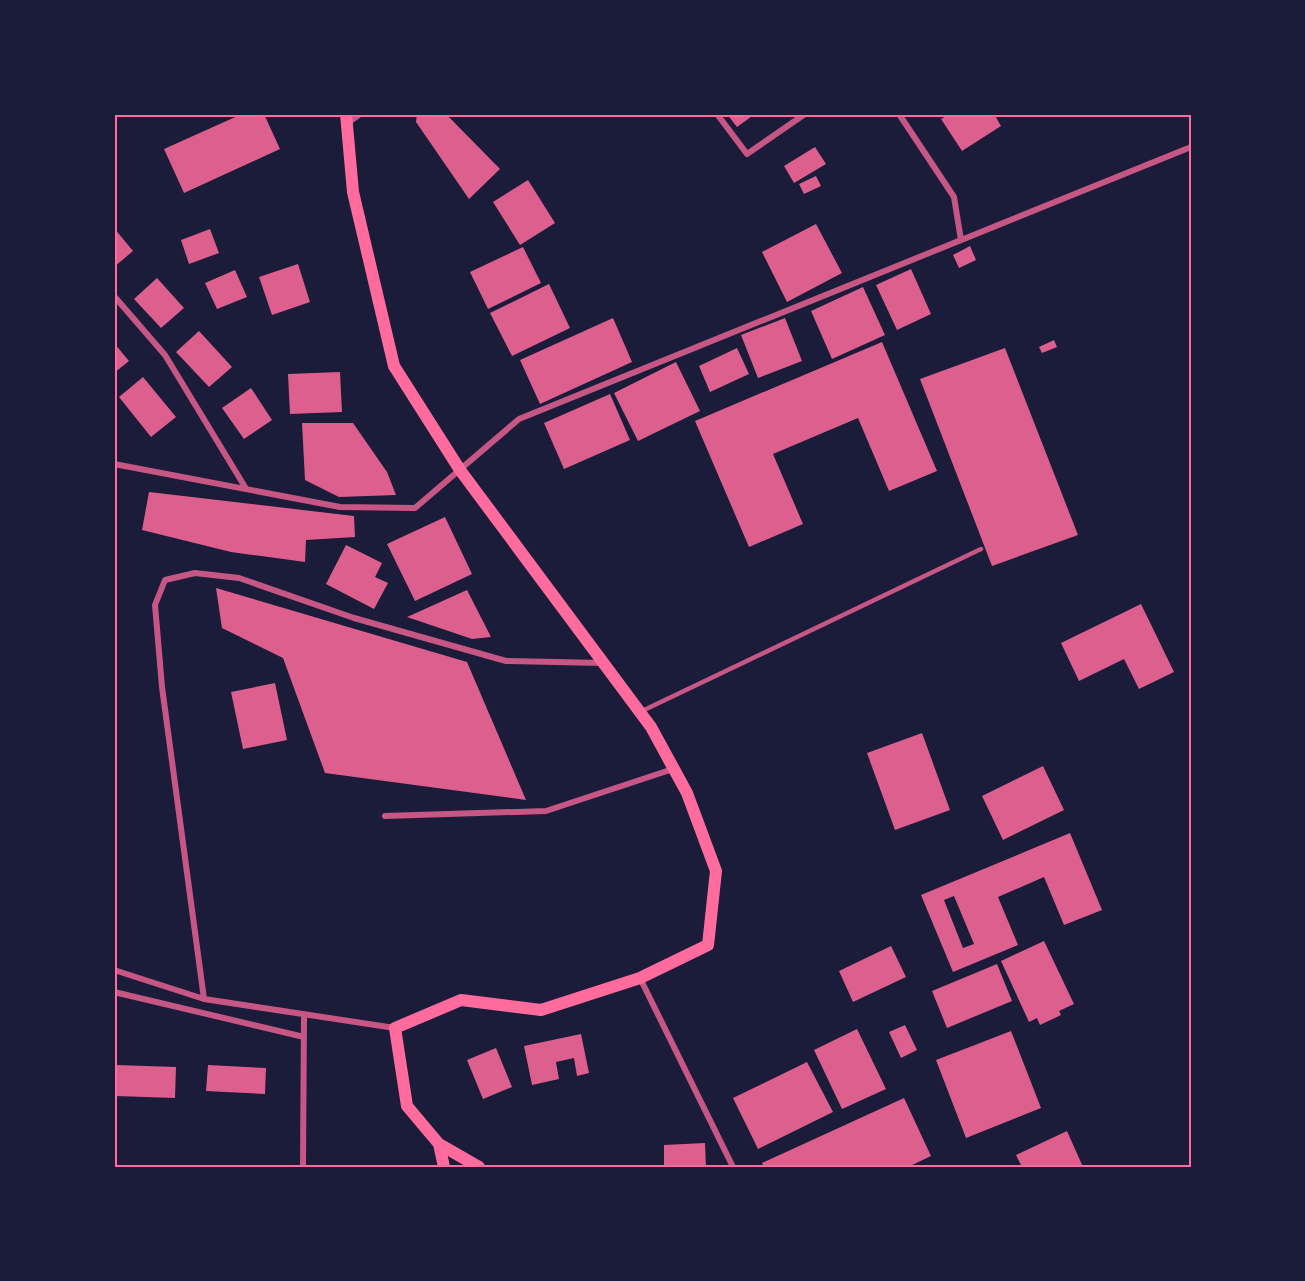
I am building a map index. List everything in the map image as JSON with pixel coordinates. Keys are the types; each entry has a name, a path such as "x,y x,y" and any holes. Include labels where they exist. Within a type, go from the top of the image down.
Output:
{"main road":[{"path":"348,118 353,192 394,366 460,470 640,713 687,793 716,871 708,945 640,978 541,1010 461,1000 395,1028 406,1106 439,1144 479,1167"},
{"path":"439,1144 444,1167"}],"street":[{"path":"348,118 360,114"},
{"path":"717,114 747,154 805,114"},
{"path":"899,114 954,197 961,240"},
{"path":"114,464 245,487 340,507 415,508 519,419 1191,147"},
{"path":"114,296 165,356 245,487"},
{"path":"204,999 162,687 155,605 165,580 195,573 239,578 354,618 506,661 603,663"},
{"path":"385,816 546,810 674,769"},
{"path":"114,970 204,999 395,1028"},
{"path":"640,978 733,1167"},
{"path":"114,992 304,1037"},
{"path":"303,1167 304,1014"}],"lane":[{"path":"640,713 981,549"}],"building":[{"path":"242,114 264,114 280,149 184,193 164,149"},
{"path":"417,114 446,114 500,169 469,199 416,122"},
{"path":"727,114 755,114 737,127"},
{"path":"950,114 994,114 1001,126 962,151 941,119"},
{"path":"815,147 826,164 794,183 784,166"},
{"path":"816,176 821,186 804,194 799,184"},
{"path":"528,180 555,223 520,245 493,202"},
{"path":"816,224 842,273 787,302 762,252"},
{"path":"114,228 133,251 114,267"},
{"path":"210,229 219,253 189,264 181,240"},
{"path":"970,246 976,260 959,268 953,255"},
{"path":"523,247 541,283 488,309 470,272"},
{"path":"298,264 310,302 272,315 259,277"},
{"path":"911,269 931,314 897,330 876,285"},
{"path":"235,270 247,297 217,309 205,283"},
{"path":"157,278 184,308 161,328 134,299"},
{"path":"549,284 570,328 512,356 490,313"},
{"path":"863,287 885,335 832,359 811,311"},
{"path":"613,318 632,362 540,404 520,360"},
{"path":"785,318 802,361 758,378 741,335"},
{"path":"199,331 232,367 209,387 176,352"},
{"path":"1054,340 1057,347 1042,353 1039,347"},
{"path":"882,342 937,471 889,491 858,418 773,454 803,524 749,547 695,421"},
{"path":"114,343 129,361 114,373"},
{"path":"737,348 749,374 710,392 699,366"},
{"path":"1005,348 1078,535 992,566 920,379"},
{"path":"676,362 700,411 638,441 614,393"},
{"path":"340,372 342,412 290,414 288,374"},
{"path":"143,377 176,417 151,437 119,397"},
{"path":"251,388 272,420 244,439 222,408"},
{"path":"610,394 630,440 564,469 544,423"},
{"path":"302,423 353,423 387,472 396,495 339,497 305,480"},
{"path":"149,492 354,516 355,537 306,540 305,562 231,552 142,530"},
{"path":"445,517 472,574 415,601 387,544"},
{"path":"346,545 382,563 375,577 388,583 374,609 326,584"},
{"path":"216,588 467,662 526,800 325,773 283,658 222,628"},
{"path":"467,590 491,637 472,639 407,617"},
{"path":"1141,604 1174,672 1139,689 1124,659 1079,681 1061,643"},
{"path":"275,683 287,740 243,749 231,692"},
{"path":"922,733 950,810 895,830 867,753"},
{"path":"1043,766 1064,810 1003,840 982,796"},
{"path":"1070,833 1102,910 1064,925 1044,877 998,897 1018,945 953,972 921,895","holes":["954,896 974,944 963,948 944,900"]},
{"path":"1044,941 1074,1004 1059,1011 1061,1015 1040,1025 1037,1018 1029,1022 1001,961"},
{"path":"891,946 906,977 853,1002 839,971"},
{"path":"997,964 1012,1001 947,1028 932,991"},
{"path":"905,1025 917,1050 901,1058 889,1032"},
{"path":"857,1029 886,1089 842,1109 814,1050"},
{"path":"1011,1031 1041,1108 966,1138 936,1060"},
{"path":"581,1034 589,1073 577,1076 574,1058 556,1062 559,1079 532,1085 524,1046"},
{"path":"496,1048 512,1087 483,1099 467,1060"},
{"path":"807,1062 833,1112 758,1149 733,1098"},
{"path":"116,1065 176,1067 175,1098 115,1096"},
{"path":"208,1065 266,1068 265,1094 206,1091"},
{"path":"904,1098 931,1156 908,1167 764,1167 762,1163"},
{"path":"1067,1131 1083,1167 1022,1167 1016,1155"},
{"path":"705,1143 706,1167 664,1167 664,1145"}]}
